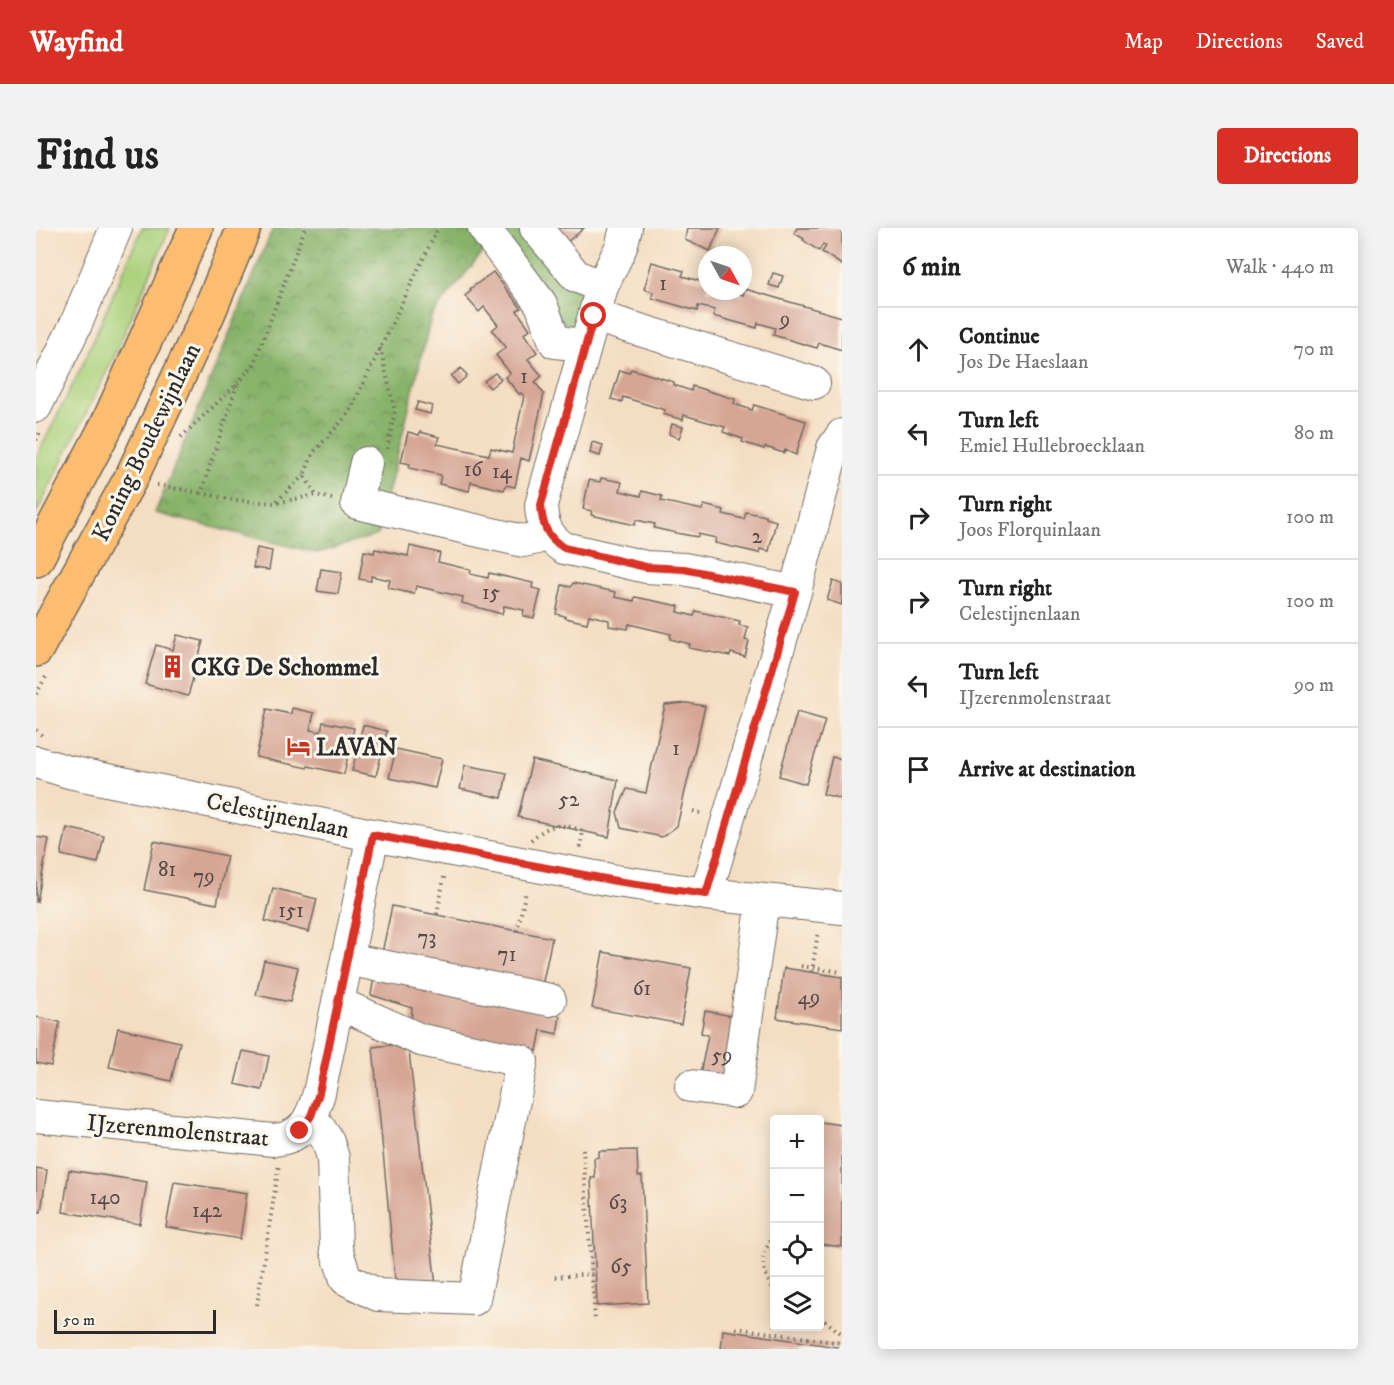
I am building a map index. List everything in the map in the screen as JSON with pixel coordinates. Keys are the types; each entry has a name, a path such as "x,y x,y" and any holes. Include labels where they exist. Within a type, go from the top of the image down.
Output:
{"highway":[{"name":"Koning Boudewijnlaan","path":"36,560 107,425 196,228"},
{"name":"Koning Boudewijnlaan","path":"36,650 132,477 208,314 244,228"}],"street":[{"path":"36,406 76,324 116,228"},
{"path":"484,228 541,304 555,342 594,316"},
{"path":"536,228 576,276 594,316 814,383"},
{"path":"626,228 594,316 541,505 546,532 564,548 646,567 684,569 795,592"},
{"path":"706,894 795,592 833,448 842,435"},
{"path":"337,500 376,459"},
{"path":"337,500 523,541 537,538 546,532"},
{"name":"Celestijnenlaan","path":"36,762 69,772 373,835 450,849 528,856 616,881 706,894 832,907"},
{"name":"IJzerenmolenstraat","path":"36,1116 273,1140 283,1139 300,1131 311,1116 319,1093 373,835"},
{"path":"690,1086 736,1092 763,900"},
{"path":"347,959 550,1000"},
{"path":"311,1116 328,1141 333,1158 336,1249 345,1279 378,1295 474,1299 522,1061 421,1040 338,1003"}],"path":[{"path":"268,326 305,228"},
{"path":"275,503 304,475 314,452 349,413 438,228"},
{"path":"376,459 395,411 380,348"},
{"path":"201,493 237,384"},
{"path":"304,475 337,500"},
{"path":"150,483 234,500 275,503 337,500"},
{"path":"517,931 528,856 543,830 565,824 583,831 579,856"},
{"path":"437,914 450,849"},
{"path":"813,970 832,907"},
{"path":"801,966 813,970 842,972"},
{"path":"257,1305 283,1139"},
{"path":"583,1149 595,1320"},
{"path":"770,1242 765,1250 764,1265 770,1284"},
{"path":"555,1277 592,1274"},
{"path":"824,1321 842,1334"},
{"path":"736,1328 842,1343"}],"green space":[{"path":"142,228 170,228 113,359 36,514 36,458 82,366"},
{"path":"273,228 536,228 589,283 585,345 555,342 492,240 431,317 378,535 317,553 155,513"}],"building":[{"path":"553,228 584,228 566,243"},
{"path":"687,228 720,228 712,246 699,246 685,240"},
{"path":"797,228 842,228 842,265 822,252 826,246 823,244 819,251 794,233"},
{"path":"652,262 684,271 682,276 698,281 698,300 752,300 752,291 842,317 842,350 819,343 817,348 773,335 775,328 758,323 757,328 713,316 715,310 698,306 697,311 652,298 653,292 644,289"},
{"path":"493,272 521,308 517,311 530,329 524,334 537,352 528,359 542,376 535,382 544,394 529,461 521,458 515,487 506,485 504,490 471,482 469,491 439,484 441,475 409,468 410,464 401,462 408,432 419,435 420,432 439,437 437,444 489,455 491,448 512,453 524,396 519,394 505,377 510,373 496,355 506,347 492,330 498,325 484,307 479,312 465,296 471,291 470,289"},
{"path":"773,273 783,276 779,288 769,285"},
{"path":"461,368 467,376 458,384 451,376"},
{"path":"631,369 674,382 674,385 691,391 692,386 735,399 734,404 752,410 754,405 806,421 796,455 785,450 784,453 742,442 743,439 723,432 725,427 684,415 683,420 663,414 665,410 623,397 622,402 611,399 620,370 629,373"},
{"path":"495,373 501,379 490,388 484,381"},
{"path":"418,402 432,406 430,414 415,410"},
{"path":"672,424 683,427 679,438 669,434"},
{"path":"592,442 603,445 600,456 590,453"},
{"path":"601,478 622,482 620,491 641,496 642,491 662,496 661,501 702,510 704,505 724,510 723,514 744,519 746,512 766,516 776,521 769,551 760,549 759,553 715,543 716,538 676,533 654,528 655,524 636,520 635,525 591,515 592,511 583,509 589,480 600,482"},
{"path":"410,546 440,553 438,562 471,570 470,574 488,578 489,573 533,583 532,588 541,590 534,618 523,616 524,610 504,606 502,614 462,603 463,597 416,586 414,594 388,588 390,580 371,576 371,581 359,579 364,551 374,553 375,549 408,556"},
{"path":"257,548 272,551 269,570 253,568"},
{"path":"321,569 342,572 338,594 317,591"},
{"path":"833,581 842,584 842,605 827,600"},
{"path":"573,583 616,592 615,597 634,601 635,597 679,606 678,612 694,616 696,611 740,621 739,625 748,627 745,640 749,641 745,657 689,648 690,644 670,639 671,634 629,624 628,629 609,626 609,620 589,615 587,623 556,614 562,585 571,587"},
{"name":"CKG De Schommel","path":"177,635 203,641 188,696 145,684 156,645 173,650"},
{"path":"687,703 705,706 677,826 662,837 621,828 617,812 627,789 646,793 665,705"},
{"path":"292,708 314,713 310,730 321,732 323,722 354,728 344,774 256,757 267,709 291,714"},
{"path":"797,712 825,720 806,784 779,776"},
{"path":"363,725 387,731 376,776 352,771"},
{"path":"396,749 442,759 435,788 389,778"},
{"path":"832,757 842,759 842,799 823,794"},
{"path":"532,760 618,780 609,837 518,817"},
{"path":"465,765 507,773 502,798 460,789"},
{"path":"67,828 104,836 98,863 61,855"},
{"path":"36,837 49,839 37,902 36,902"},
{"path":"154,841 227,856 217,904 144,890"},
{"path":"273,888 317,899 309,932 265,921"},
{"path":"392,906 552,938 542,986 382,953"},
{"path":"603,952 691,968 681,1024 592,1008"},
{"path":"264,960 298,967 290,1002 256,995"},
{"path":"784,968 842,977 842,1028 777,1018"},
{"path":"374,977 560,1016 557,1034 541,1030 537,1051 411,1026 412,1008 371,995"},
{"path":"705,1011 744,1018 736,1082 700,1075 708,1035 701,1033"},
{"path":"36,1017 60,1022 51,1066 36,1063"},
{"path":"118,1028 180,1042 171,1081 109,1067"},
{"path":"408,1043 436,1286 396,1288 373,1047"},
{"path":"243,1051 269,1056 262,1090 235,1084"},
{"path":"824,1123 842,1125 842,1247 824,1245"},
{"path":"637,1150 638,1176 642,1176 648,1303 597,1306 591,1178 595,1178 594,1158 599,1157 599,1151"},
{"path":"36,1168 47,1170 41,1212 36,1211"},
{"path":"69,1170 147,1182 140,1224 63,1212"},
{"path":"174,1182 247,1193 240,1239 166,1227"},
{"path":"723,1330 838,1347 837,1349 721,1349"}],"place":[{"name":"CKG De Schommel","path":"173,667"},
{"name":"LAVAN","path":"298,747"}],"route":[{"path":"300,1131 311,1116 319,1093 373,835 616,881 706,894 795,592 684,569 646,567 564,548 546,532 541,505 594,316"}]}
